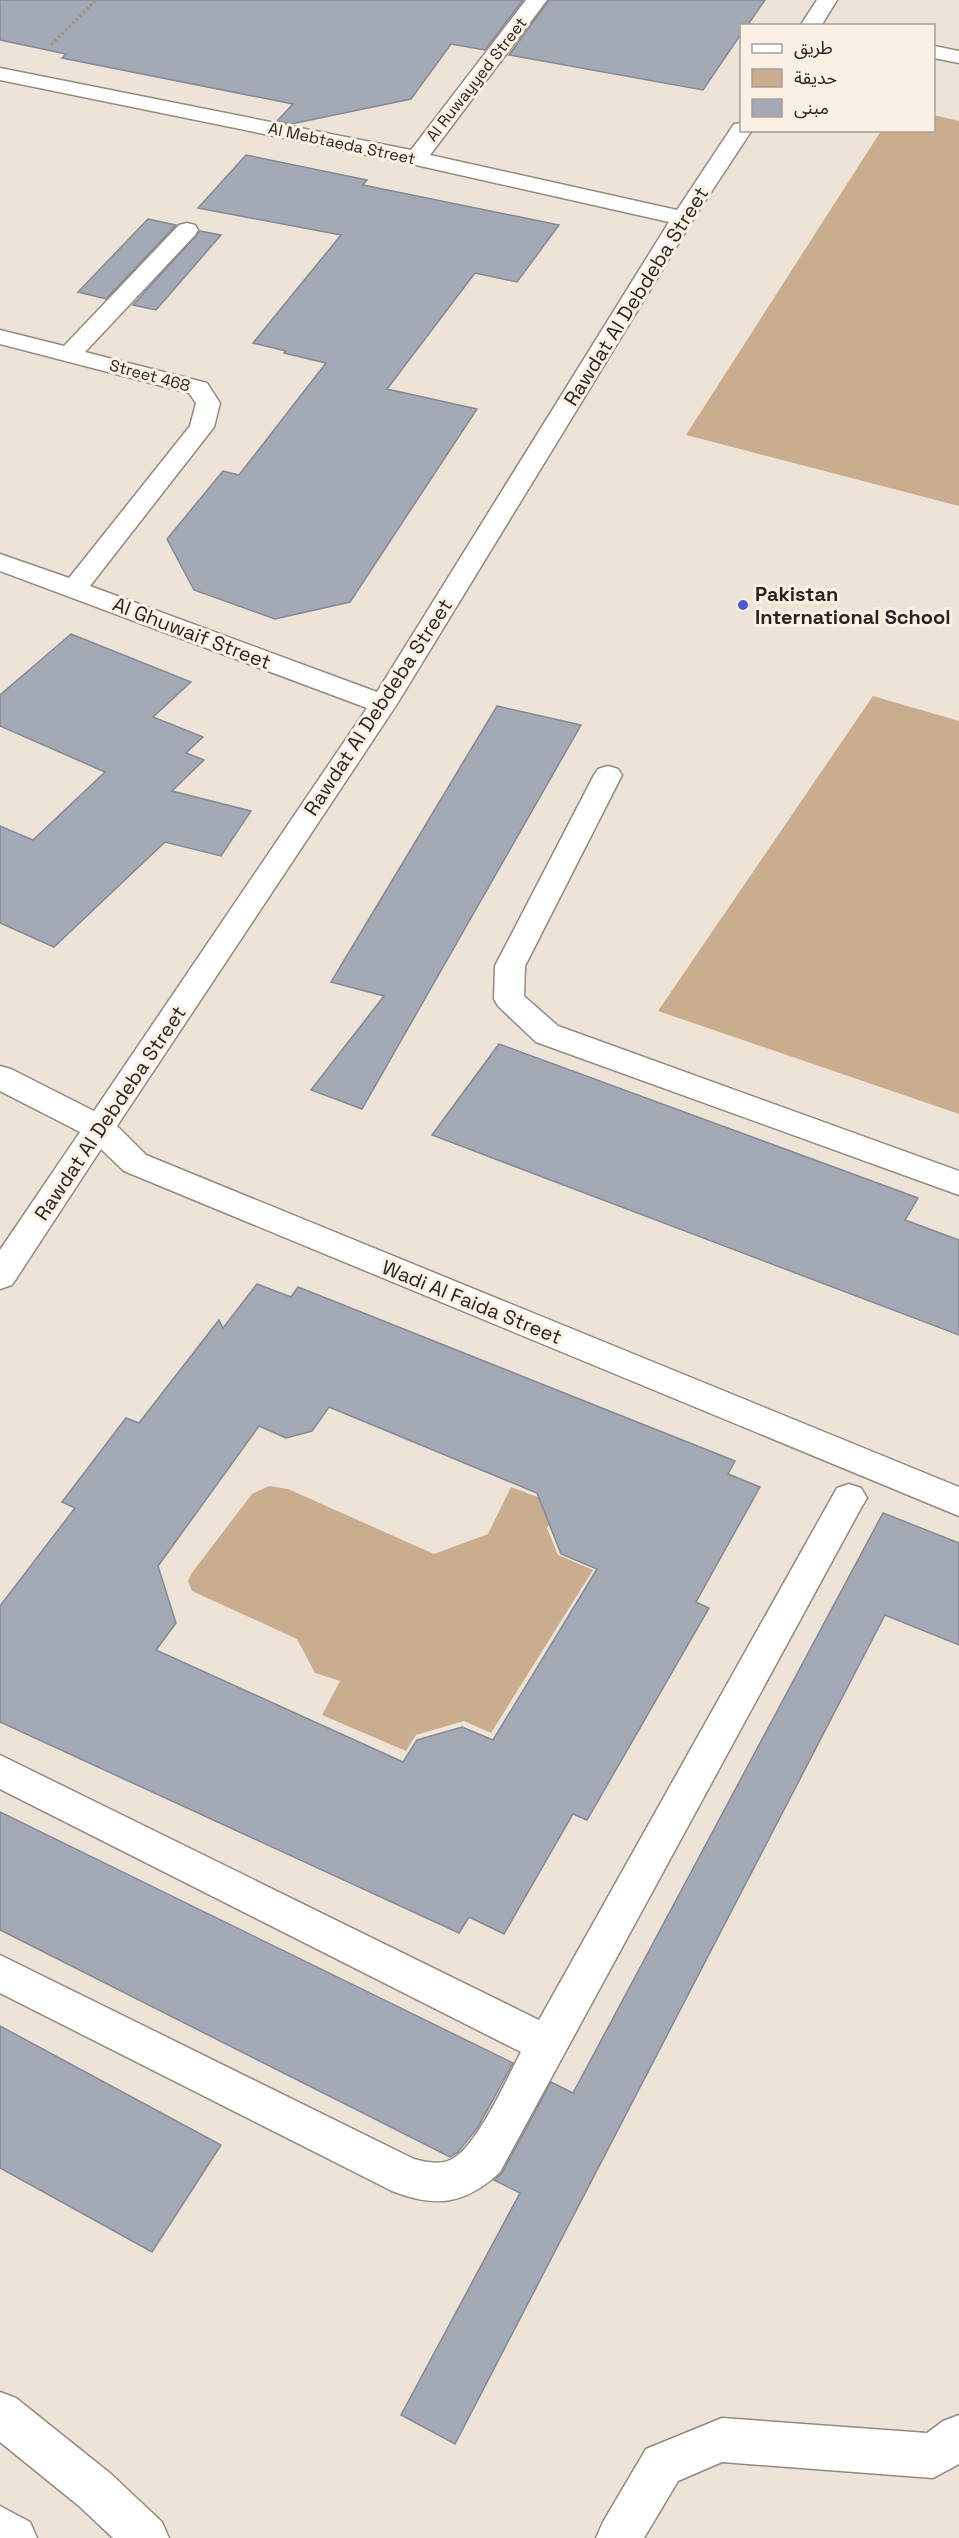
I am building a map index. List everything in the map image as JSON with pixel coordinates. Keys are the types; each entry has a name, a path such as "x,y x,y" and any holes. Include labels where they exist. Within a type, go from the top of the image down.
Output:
{"street":[{"name":"Al Ruwayyed Street","path":"416,158 537,0"},
{"path":"811,24 827,0"},
{"path":"935,52 959,57"},
{"path":"0,97 9,75"},
{"name":"Al Mebtaeda Street","path":"9,75 416,158 683,218"},
{"name":"Rawdat Al Debdeba Street","path":"0,1276 383,704 683,218 740,131"},
{"path":"70,354 187,230"},
{"name":"Street 468","path":"0,336 198,388 208,403 202,427 74,589"},
{"name":"Al Ghuwaif Street","path":"0,562 383,704"},
{"path":"609,775 510,966 509,999 547,1034 959,1183"},
{"name":"Wadi Al Faida Street","path":"0,1077 99,1128 135,1163 959,1502"},
{"path":"0,1973 407,2177 426,2183 447,2183 469,2174 485,2158 849,1498"},
{"path":"0,1771 548,2045"},
{"path":"0,2414 95,2490 146,2538"},
{"path":"619,2538 662,2465 722,2440 933,2456 959,2437"},
{"path":"0,2529 14,2538"}],"path":[{"path":"9,75 96,0"}],"green space":[{"path":"935,115 959,121 959,506 686,435 880,132 935,132"},
{"path":"873,696 959,721 959,1114 658,1011"},
{"path":"269,1486 288,1489 434,1554 488,1534 511,1487 559,1505 547,1528 558,1555 593,1570 491,1733 464,1721 416,1735 406,1751 322,1715 340,1681 315,1673 297,1639 192,1591 188,1581 191,1574 252,1494"}],"building":[{"path":"0,0 523,0 485,50 451,44 411,99 291,124 277,121 293,104 62,58 66,54 0,40"},
{"path":"549,0 765,0 748,24 740,24 740,35 703,90 509,55"},
{"path":"246,155 367,180 363,185 559,225 517,282 475,273 387,389 477,409 350,602 275,619 194,590 167,539 223,471 239,475 326,363 253,343 341,235 198,208"},
{"path":"148,219 176,225 106,299 78,292"},
{"path":"200,231 221,235 156,310 133,305"},
{"path":"71,634 191,682 153,717 203,737 186,753 204,760 172,791 251,811 221,856 165,842 54,947 0,923 0,826 33,840 105,772 0,726 0,695"},
{"path":"497,706 581,725 362,1109 311,1090 384,996 331,982"},
{"path":"499,1044 918,1198 905,1220 959,1240 959,1335 432,1135"},
{"path":"257,1284 291,1297 298,1287 735,1461 728,1474 760,1487 696,1602 709,1608 587,1820 573,1814 504,1934 469,1917 459,1933 0,1722 0,1606 75,1508 62,1502 126,1418 139,1423 219,1320 223,1328","holes":["329,1407 537,1493 561,1554 597,1569 493,1740 462,1727 417,1740 403,1762 156,1650 176,1623 158,1566 259,1426 286,1438 312,1431"]},
{"path":"883,1513 959,1543 959,1645 885,1615 455,2444 401,2415 520,2193 494,2180 502,2173 551,2082 573,2093"},
{"path":"0,1812 513,2063 478,2127 458,2152 450,2157 0,1930"},
{"path":"0,2026 221,2145 152,2252 0,2168"}],"place":[{"name":"Pakistan International School","path":"743,605"}]}
